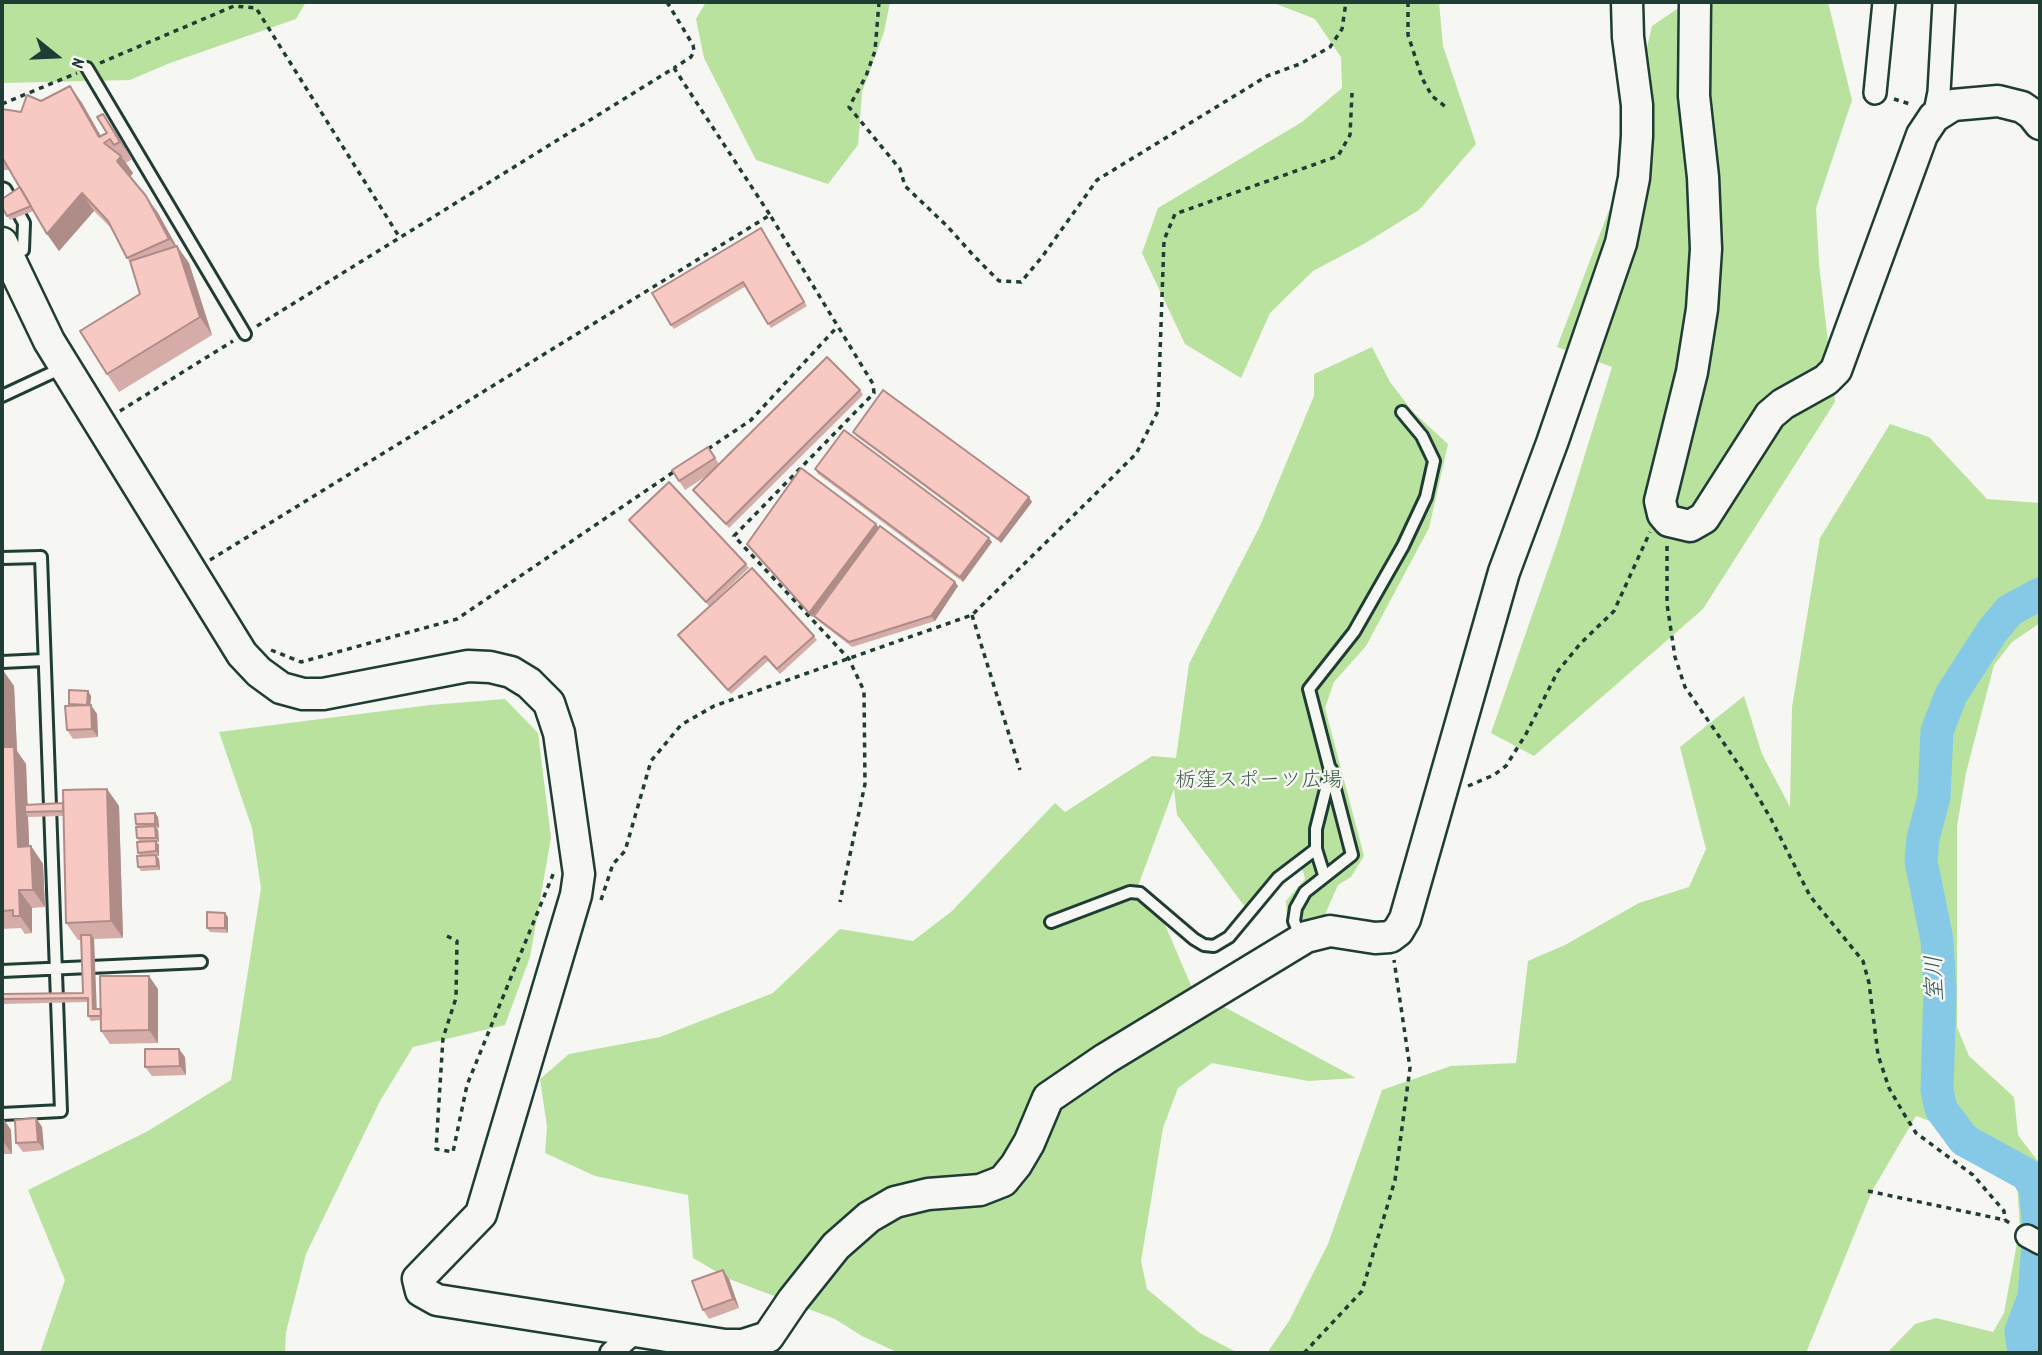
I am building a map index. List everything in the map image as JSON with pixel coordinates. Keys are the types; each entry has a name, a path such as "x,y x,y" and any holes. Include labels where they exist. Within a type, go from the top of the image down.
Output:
{"street":[{"path":"5,250 49,341 242,654 259,672 281,688 303,694 323,694 457,668 490,667 511,672 530,683 549,703 559,733 579,874 576,895 481,1214 418,1279 421,1291 437,1300 725,1345 743,1345 768,1337 793,1300 836,1246 869,1217 895,1202 928,1194 980,1190 1003,1181 1029,1143 1048,1098 1105,1059 1302,939 1330,931 1375,938 1390,937 1405,919 1504,572 1552,443 1627,219 1634,178 1637,105 1628,37 1627,2"},
{"path":"1695,2 1694,96 1703,177 1706,249 1702,309 1692,372 1660,501 1663,514 1669,521 1690,526 1704,518 1770,415 1783,404 1826,380 1836,370 1922,135 1935,114 1939,92 1944,2"},
{"path":"1875,93 1884,2"},
{"path":"1935,114 1952,105 1998,101 2022,107 2040,123"},
{"path":"611,1353 636,1331"}],"lane":[{"path":"87,68 245,334"},
{"path":"2,188 24,223 23,250 5,250"},
{"path":"2,396 65,367"},
{"path":"1302,939 1294,921 1296,908 1306,892 1352,855 1309,689 1354,632 1403,546 1426,497 1434,461 1422,436 1402,412"},
{"path":"2,558 41,557 61,1111 2,1114"},
{"path":"2,662 44,660"},
{"path":"1324,875 1316,849 1316,829 1331,769"},
{"path":"1051,922 1130,892 1140,893 1194,939 1204,945 1214,946 1229,937 1278,878 1316,849"},
{"path":"2,971 201,962"}],"path":[{"path":"99,424 691,57 693,45 667,2"},
{"path":"879,2 875,51 866,76 849,107 900,169 905,186 948,227 972,256 999,281 1021,282 1097,180 1268,76 1300,64 1330,47 1342,29 1346,2"},
{"path":"1408,2 1408,35 1422,78 1432,96 1447,108"},
{"path":"2,104 234,6 249,5 256,8 400,238"},
{"path":"674,68 770,215 873,384 874,393 734,536 849,659 864,691 865,784 840,902"},
{"path":"600,902 613,864 625,851 651,761 681,725 714,706 972,615 1136,454 1158,411 1164,240 1175,214 1338,156 1350,135 1352,93"},
{"path":"1875,93 1935,114"},
{"path":"192,573 770,215"},
{"path":"706,450 751,420 838,326"},
{"path":"262,646 301,662 457,619 683,466"},
{"path":"1437,809 1444,808 1460,790 1494,775 1506,766 1526,734 1558,671 1621,600 1653,524 1669,521 1667,604 1675,657 1685,687 1743,771 1810,896 1863,961 1869,983 1878,1055 1889,1088 1904,1114 1916,1133 1973,1175 2004,1211 2005,1220"},
{"path":"972,615 1020,770"},
{"path":"447,936 457,941 456,998 443,1038 436,1149 453,1152 467,1085 556,866"},
{"path":"1304,1353 1362,1292 1395,1180 1410,1068 1390,937"},
{"path":"1868,1191 2005,1220 2034,1239"}],"green space":[{"path":"2,2 306,2 296,19 170,63 130,80 2,83"},
{"path":"706,2 890,2 884,32 862,92 858,145 828,184 756,160 704,58 696,19"},
{"path":"1271,2 1439,2 1443,46 1476,144 1419,210 1313,271 1270,313 1241,378 1185,344 1142,253 1158,208 1302,122 1342,88 1341,57 1315,19"},
{"path":"1687,2 1828,2 1852,100 1816,208 1819,264 1835,402 1703,609 1534,756 1491,733 1560,535 1612,367 1557,347 1611,205 1652,26"},
{"name":"栃窪スポーツ広場","path":"1372,347 1390,382 1414,413 1448,444 1429,528 1366,646 1334,682 1325,708 1364,856 1351,877 1338,885 1323,919 1288,940 1286,901 1305,879 1303,871 1293,859 1275,873 1245,907 1177,815 1174,789 1138,886 1163,920 1193,990 1356,1078 1308,1081 1212,1063 1178,1088 1163,1128 1141,1261 1147,1289 1200,1333 1238,1353 899,1353 862,1336 835,1319 729,1279 693,1258 688,1195 595,1176 545,1153 547,1127 540,1079 569,1054 660,1037 773,993 840,929 913,941 952,911 1055,803 1065,812 1152,756 1176,758 1189,664 1260,526 1314,396 1314,374"},
{"path":"1890,424 1929,437 1987,499 2040,503 2040,623 2012,642 1994,665 1966,773 1957,826 1957,1027 1969,1056 2014,1097 2018,1135 2040,1164 2040,1353 1887,1353 1915,1324 1936,1318 1993,1332 2004,1313 2020,1227 2017,1184 1995,1144 1916,1116 1872,1191 1806,1353 1267,1353 1289,1321 1328,1244 1382,1090 1451,1066 1516,1063 1528,961 1565,945 1639,903 1689,887 1706,849 1680,747 1744,696 1762,754 1790,807 1792,707 1820,538"},
{"path":"505,699 538,733 551,838 530,957 505,1025 413,1047 380,1101 306,1254 286,1332 285,1353 40,1353 65,1280 28,1190 148,1131 231,1080 261,888 252,828 219,732 430,705"}],"building":[{"path":"70,86 99,137 107,133 97,117 103,114 120,142 114,145 110,139 104,143 121,156 117,161 146,196 169,239 127,258 108,221 82,193 47,234 2,157 2,109 21,112 27,95 41,101"},
{"path":"20,187 31,206 7,216 2,207 2,199"},
{"path":"761,228 804,302 768,324 743,282 671,325 652,293"},
{"path":"177,246 200,317 107,374 80,331 140,294 130,261"},
{"path":"827,357 860,390 726,524 693,490"},
{"path":"883,390 1029,497 998,539 853,432"},
{"path":"844,430 989,538 960,577 815,469"},
{"path":"708,447 715,458 679,481 672,470"},
{"path":"801,468 876,524 809,613 747,544"},
{"path":"669,482 746,564 706,602 629,520"},
{"path":"880,526 955,582 931,616 849,642 814,616"},
{"path":"752,568 814,636 777,669 765,656 728,690 678,635"},
{"path":"2,669 5,747 14,747 18,847 31,846 33,890 19,890 20,916 13,916 13,910 2,911"},
{"path":"69,690 88,691 87,705 69,704"},
{"path":"91,705 92,729 67,730 65,706"},
{"path":"107,789 111,921 66,923 63,790"},
{"path":"63,803 63,811 25,812 25,805"},
{"path":"155,813 155,824 136,824 135,814"},
{"path":"155,826 156,838 137,838 136,827"},
{"path":"156,841 156,851 138,853 137,842"},
{"path":"156,855 157,866 138,867 137,856"},
{"path":"207,912 225,913 225,928 207,928"},
{"path":"81,935 91,935 93,1009 101,1009 101,1016 88,1016 88,998 2,999 2,994 83,993"},
{"path":"100,976 149,976 149,1030 101,1031"},
{"path":"145,1049 179,1049 180,1066 145,1067"},
{"path":"36,1118 38,1142 16,1143 15,1120"},
{"path":"723,1270 733,1299 703,1310 692,1281"}],"waterway":[{"name":"室川","path":"2024,1353 2021,1331 2034,1297 2039,1230 2035,1187 2026,1174 1964,1140 1941,1109 1937,1091 1940,989 1937,940 1921,861 1923,838 1934,797 1937,731 1951,695 1993,630 2010,610 2040,594"}]}
